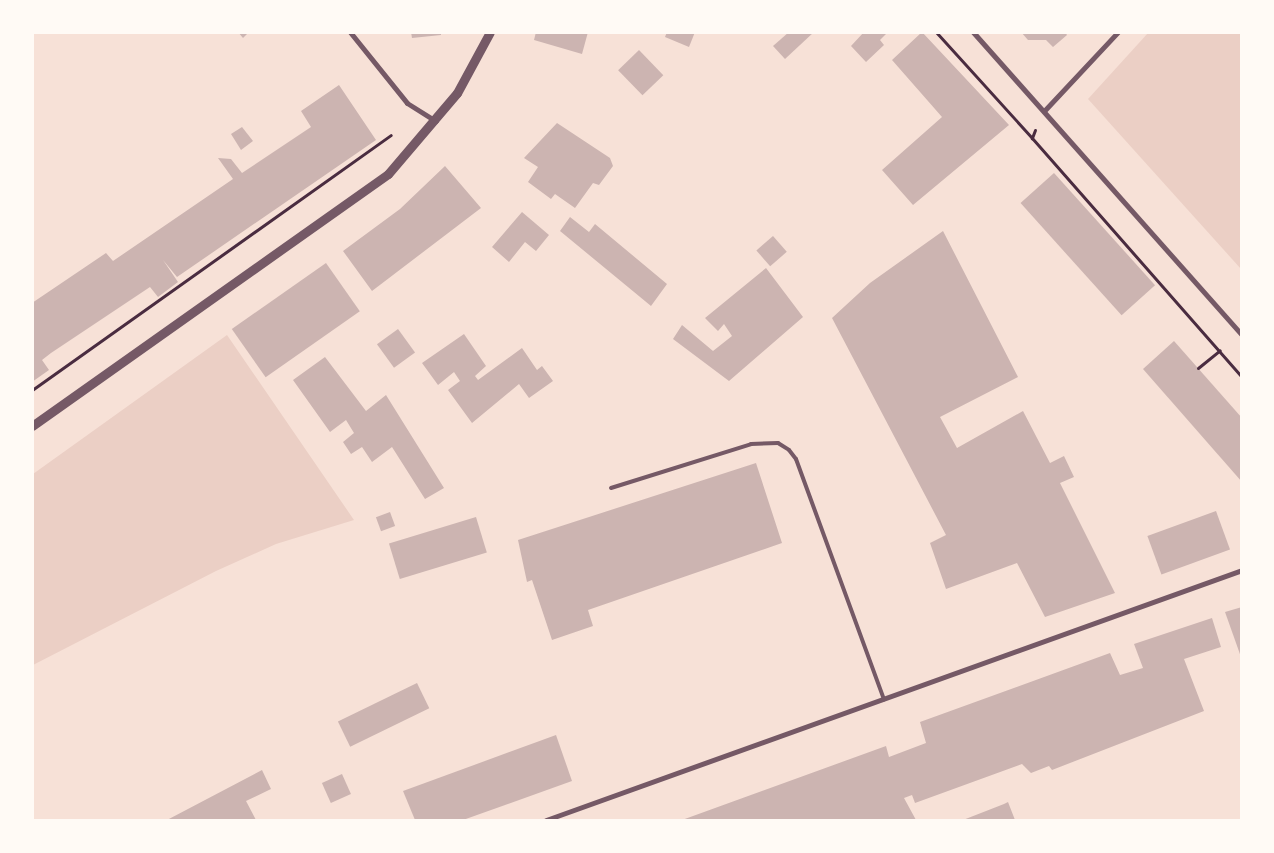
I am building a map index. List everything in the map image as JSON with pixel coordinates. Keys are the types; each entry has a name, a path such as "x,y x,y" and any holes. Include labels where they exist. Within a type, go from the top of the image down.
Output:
{"street":[{"path":"350,32 415,108 437,121"},
{"path":"32,426 369,191 437,121 490,32"},
{"path":"973,32 1242,335"},
{"path":"1044,110 1118,32"},
{"path":"546,820 1242,570"}],"lane":[{"path":"611,488 751,444 778,443 788,450 796,459 884,699"}],"path":[{"path":"936,32 1032,138"},
{"path":"32,390 390,137 415,108"},
{"path":"1052,161 1242,377"},
{"path":"1080,202 1085,198"},
{"path":"1132,258 1136,255"},
{"path":"1198,368 1220,350"}],"shaded area":[{"path":"1148,33 1241,33 1241,269 1088,99"},
{"path":"227,335 354,520 276,544 216,571 33,665 33,474"}],"building":[{"path":"238,32 249,32 243,38"},
{"path":"411,32 441,32 441,35 412,38"},
{"path":"536,32 588,32 582,54 534,40"},
{"path":"667,32 695,32 689,47 665,37"},
{"path":"789,32 814,32 785,59 773,46"},
{"path":"864,32 888,32 880,40 884,45 866,62 851,46"},
{"path":"922,32 1009,125 913,205 882,170 942,117 892,60"},
{"path":"1021,32 1065,32 1067,35 1053,47 1046,40 1028,40"},
{"path":"639,50 663,75 642,95 618,70"},
{"path":"339,85 376,140 177,277 163,260 178,282 158,297 150,287 51,353 42,360 49,370 32,382 32,303 106,253 113,261 233,179 218,158 231,159 242,173 311,127 301,111"},
{"path":"557,123 610,158 613,166 599,185 593,183 575,208 555,194 551,199 528,182 538,167 524,158"},
{"path":"242,127 253,141 241,150 231,134"},
{"path":"445,166 481,208 372,291 343,251 400,209"},
{"path":"1054,173 1155,285 1122,315 1021,203"},
{"path":"522,212 549,235 536,251 525,242 509,262 492,247"},
{"path":"570,217 589,232 595,224 667,284 651,306 560,231"},
{"path":"943,231 1018,377 940,417 957,448 1023,411 1050,463 1064,456 1074,477 1060,483 1115,593 1045,617 1017,563 946,589 930,543 946,535 832,318 870,283"},
{"path":"773,236 787,252 770,266 756,250"},
{"path":"326,263 360,311 266,377 232,329"},
{"path":"766,268 803,317 729,381 673,339 682,325 713,351 732,336 724,324 718,331 705,318"},
{"path":"398,329 415,352 394,368 377,344"},
{"path":"464,334 486,366 475,376 478,380 522,348 537,370 542,366 553,381 529,398 519,384 472,423 448,390 460,381 454,372 438,385 422,363"},
{"path":"1174,341 1242,418 1242,482 1143,369"},
{"path":"325,357 366,411 386,395 444,488 425,499 392,447 372,462 362,447 351,454 343,442 354,433 346,420 330,432 293,380"},
{"path":"756,463 782,543 588,610 593,626 552,640 532,580 527,582 518,540"},
{"path":"1216,511 1230,550 1161,574 1147,536"},
{"path":"390,512 395,526 381,531 376,517"},
{"path":"476,517 487,552 400,579 389,544"},
{"path":"1242,607 1242,657 1241,657 1225,612"},
{"path":"1212,618 1221,647 1184,659 1204,711 1052,770 1049,766 1031,773 1022,764 915,803 912,795 904,798 916,820 682,820 886,746 889,757 926,743 920,722 1110,653 1120,675 1143,668 1134,644"},
{"path":"417,683 429,708 350,747 338,722"},
{"path":"556,735 572,781 463,820 415,820 403,791"},
{"path":"262,770 271,789 246,801 256,820 167,820"},
{"path":"342,774 351,794 331,803 322,783"},
{"path":"1008,802 1015,820 963,820 1004,804"}]}
